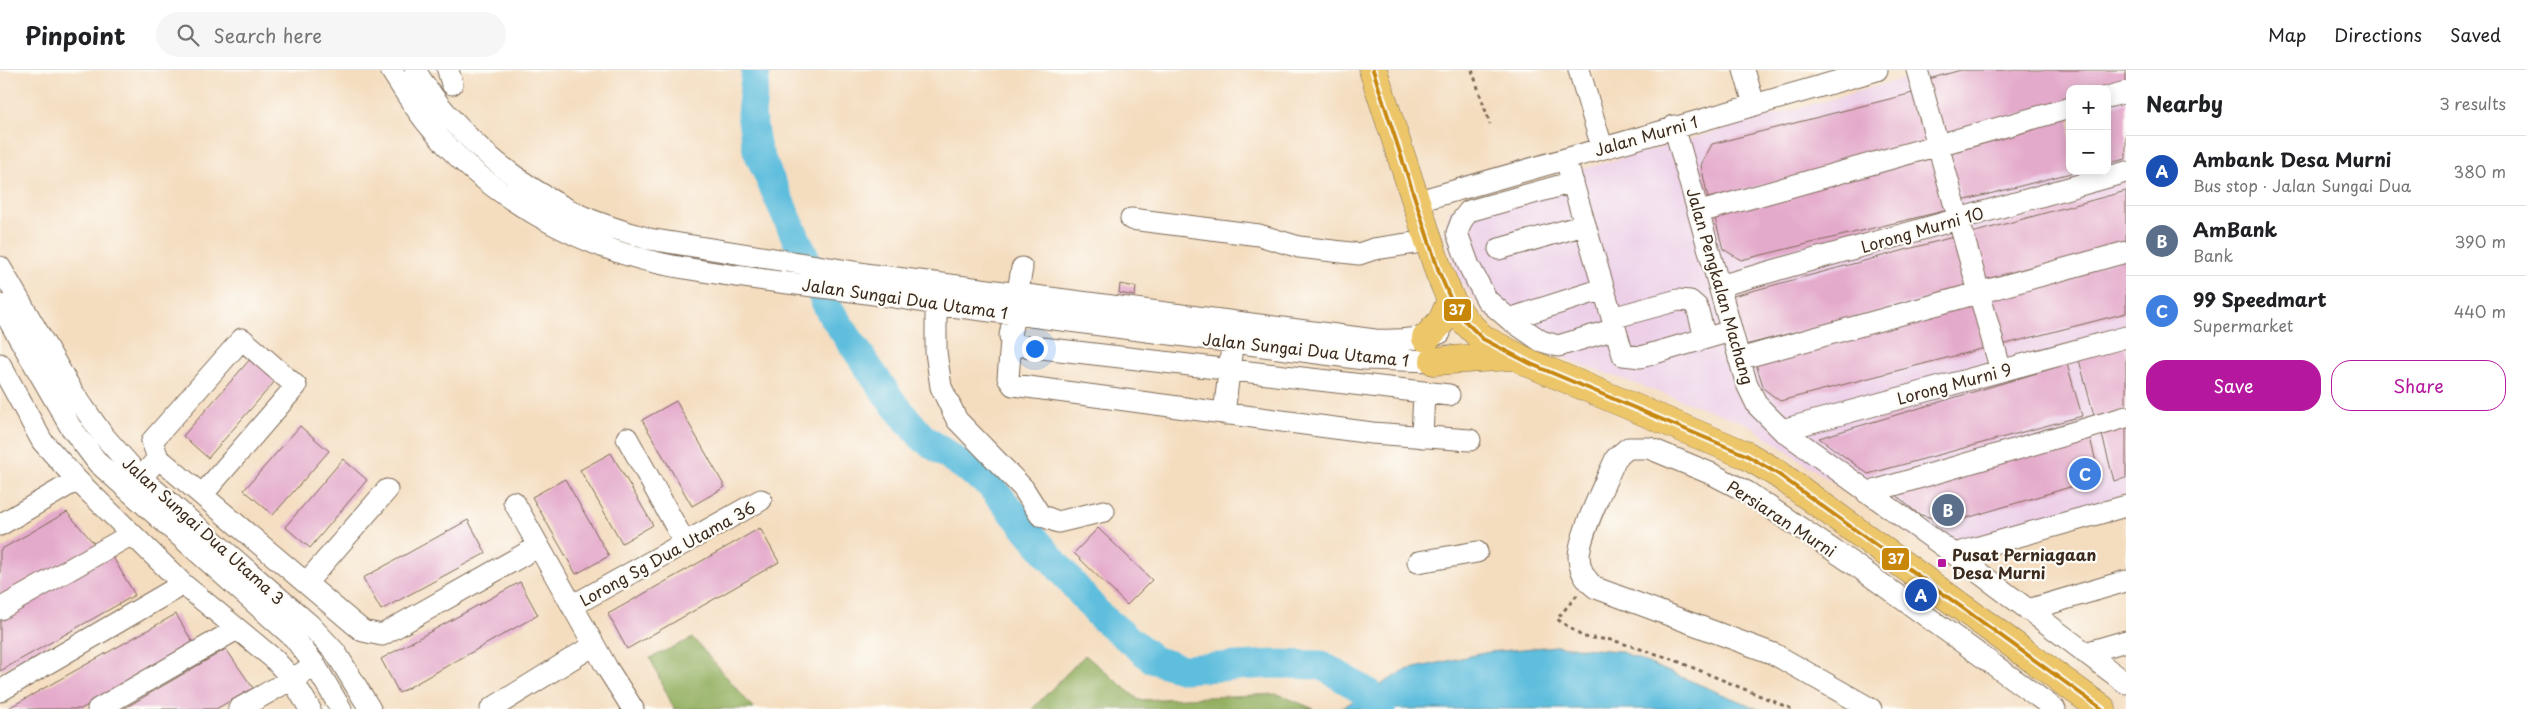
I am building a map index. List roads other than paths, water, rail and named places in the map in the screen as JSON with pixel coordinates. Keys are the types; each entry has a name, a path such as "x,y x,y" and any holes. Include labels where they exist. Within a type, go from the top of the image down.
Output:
{"main road":[{"path":"1373,70 1428,241 1467,320 1513,356 1746,455 1778,474 2102,709"},
{"path":"1467,320 1442,321 1430,349 1513,356"}],"street":[{"name":"Jalan Sungai Dua Utama 1","path":"391,70 407,97 432,130 460,158 507,196 564,231 661,264 740,266 873,283 1016,304 1233,343 1364,359 1430,349"},
{"name":"Jalan Sungai Dua Utama 1","path":"415,70 452,120 473,142 519,179 573,212 615,229 740,266"},
{"path":"1579,70 1602,147"},
{"path":"1744,70 1754,104"},
{"name":"Jalan Murni 1","path":"1415,202 1674,126 1878,70"},
{"path":"1917,70 2001,371"},
{"path":"2111,96 2126,92"},
{"path":"1700,212 2066,109"},
{"name":"Jalan Pengkalan Machang","path":"1674,126 1700,212 1746,382 1757,405 1782,430 1954,554 2126,683"},
{"path":"1566,158 1623,355 1641,357 1731,331"},
{"name":"Lorong Murni 10","path":"1719,286 2126,172"},
{"path":"1572,182 1469,211 1462,220 1457,233 1469,266 1487,300 1542,341 1558,346 1678,300 1690,301 1697,307 1705,338"},
{"path":"1131,219 1260,235 1300,247 1359,254 1374,249 1428,241"},
{"path":"1498,249 1585,225"},
{"path":"1740,358 2126,252"},
{"name":"Jalan Sungai Dua Utama 3","path":"0,266 4,297 70,426 98,463 294,638 316,665 341,709"},
{"path":"1022,268 1011,342 1008,378 1013,386 1372,434 1470,440"},
{"name":"Jalan Sungai Dua Utama 1","path":"873,283 936,304 1016,304 1375,340 1403,341 1430,349 1464,352 1467,320"},
{"path":"1509,318 1603,289"},
{"name":"Jalan Sungai Dua Utama 3","path":"4,297 103,435 141,478 310,625 336,653 370,709"},
{"path":"936,304 936,352 941,386 957,420 1023,488 1040,515 1058,522 1104,512"},
{"name":"Lorong Murni 9","path":"1782,430 2126,337"},
{"path":"202,495 296,386 242,339 152,441 159,461 364,631 382,635 539,546"},
{"path":"1011,342 1449,395"},
{"path":"1224,414 1233,343"},
{"path":"0,364 42,441 77,480 183,584 274,659 292,679 310,709"},
{"path":"1422,437 1424,392"},
{"path":"1867,493 2126,416"},
{"path":"627,438 685,543"},
{"name":"Persiaran Murni","path":"1871,709 1774,654 1596,588 1588,582 1580,565 1579,554 1582,540 1616,458 1628,448 1649,448 1712,474 1748,492 1858,567 2055,709"},
{"path":"141,478 154,463 159,461"},
{"path":"0,525 77,480"},
{"path":"306,583 387,490"},
{"name":"Lorong Sg Dua Utama 36","path":"572,606 761,500"},
{"path":"514,502 606,668 633,709"},
{"path":"1954,554 2126,506"},
{"path":"0,609 132,534"},
{"path":"1418,562 1477,552"},
{"path":"2028,610 2126,581"},
{"path":"0,691 183,584"},
{"path":"98,709 236,629"},
{"path":"2085,652 2126,640"},
{"path":"491,709 594,645"},
{"path":"239,709 336,653"}],"water":[{"path":"1556,646 1619,651 1758,709 1340,709 1406,670 1489,652"}],"waterway":[{"path":"756,70 751,114 757,150 796,238 829,310 892,402 923,438 988,483 1099,615 1154,660 1183,669 1274,664 1321,665 1367,692 1381,709"}],"place":[{"name":"99 Speedmart","path":"2085,474"},
{"name":"AmBank","path":"1948,510"},
{"name":"Pusat Perniagaan Desa Murni","path":"1942,563"},
{"name":"Ambank Desa Murni","path":"1921,595"}]}
